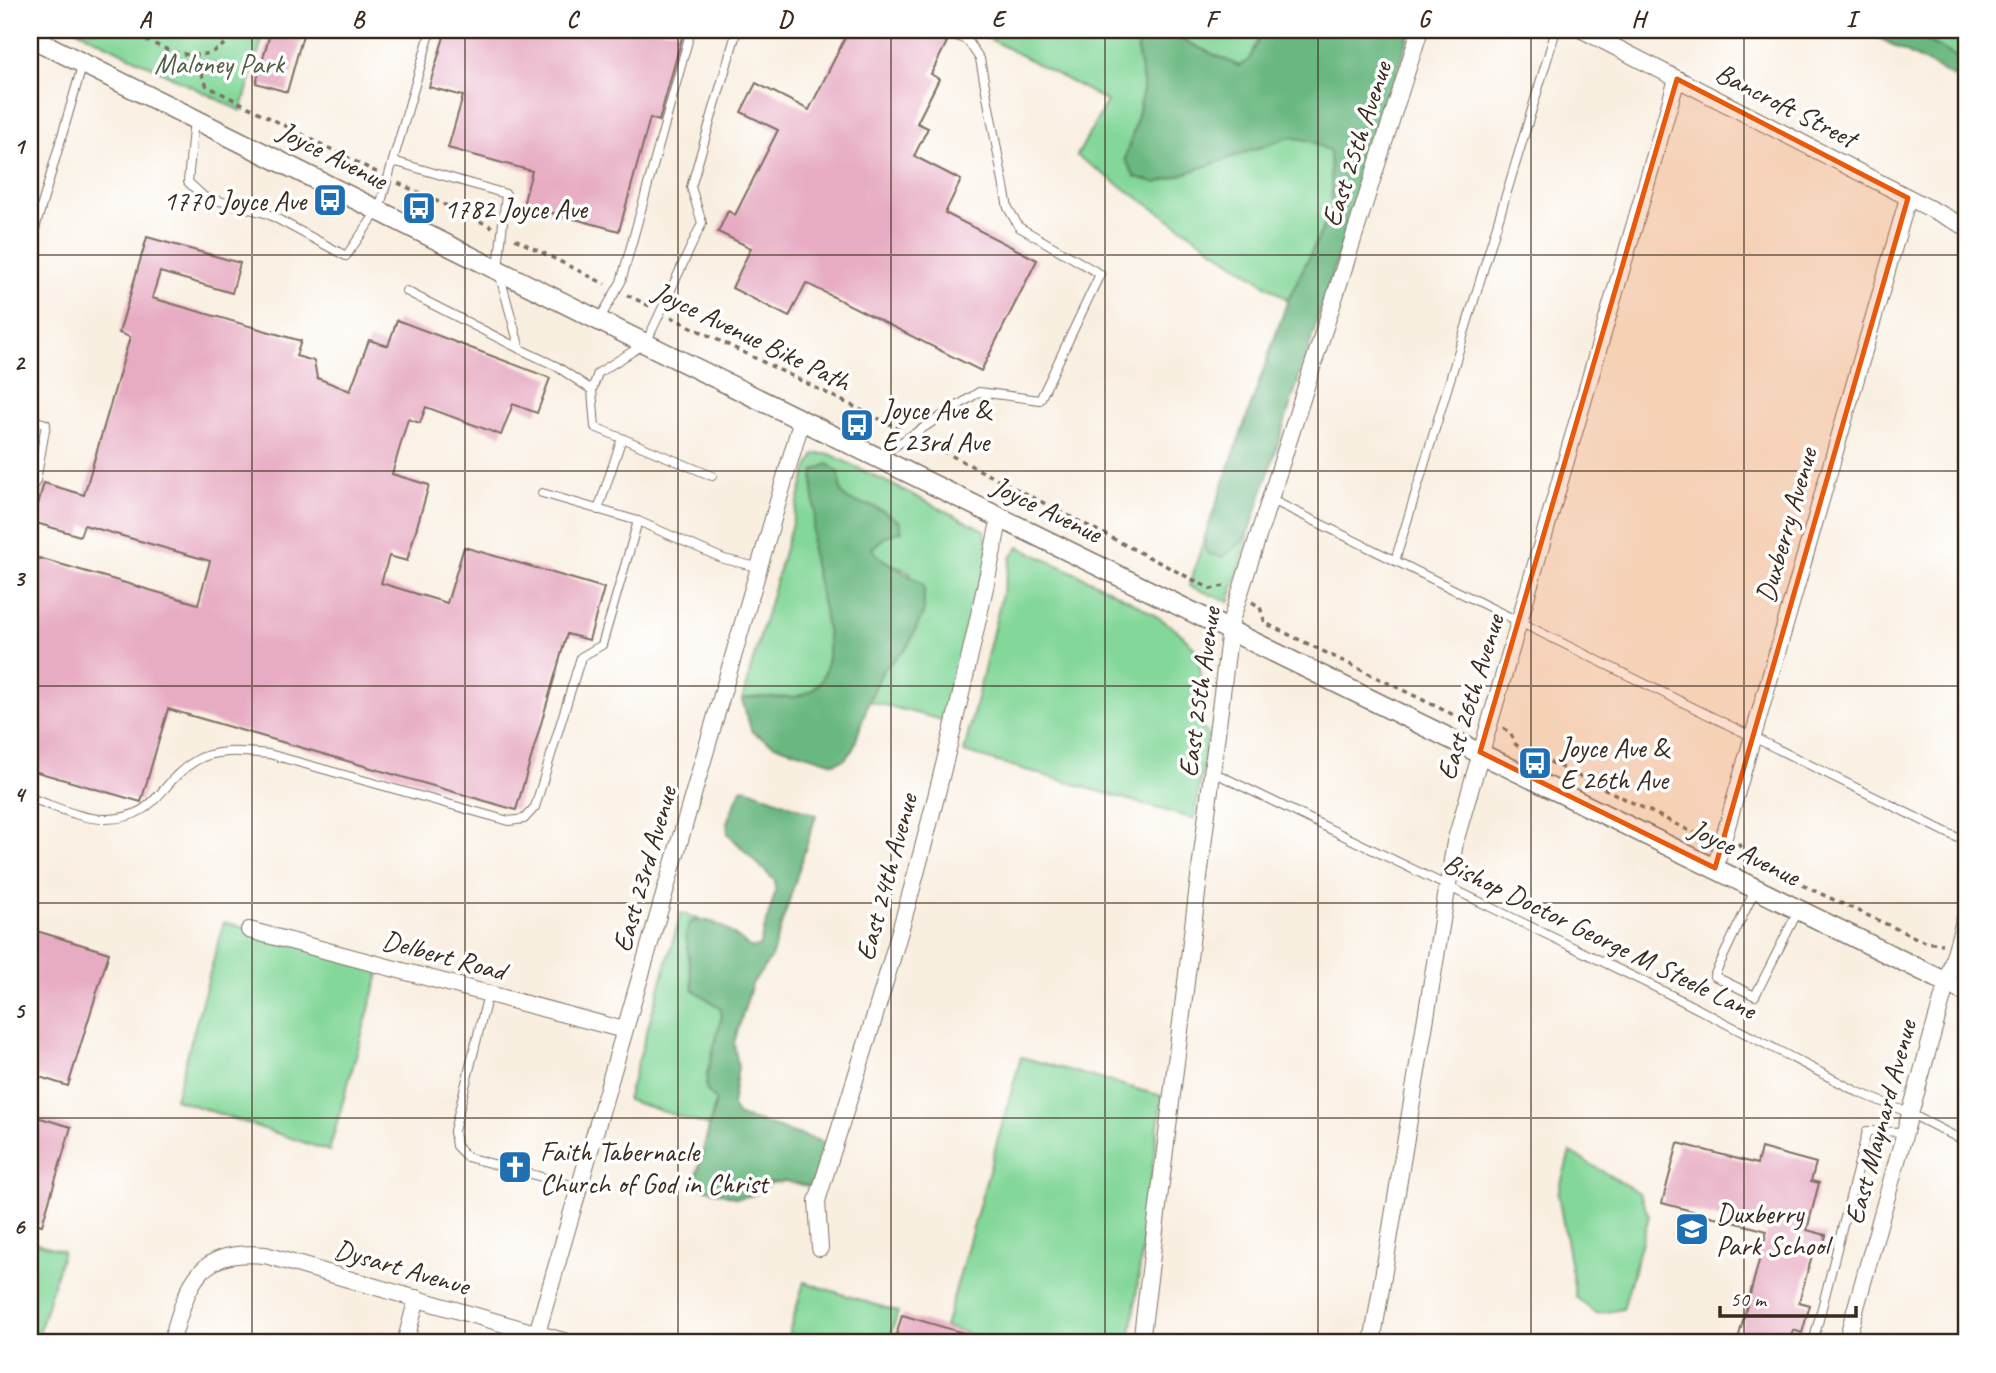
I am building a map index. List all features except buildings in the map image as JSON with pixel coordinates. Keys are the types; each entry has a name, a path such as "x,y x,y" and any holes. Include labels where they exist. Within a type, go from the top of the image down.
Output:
{"street":[{"name":"East 25th Avenue","path":"1141,1343 1231,628 1420,30"},
{"name":"Bancroft Street","path":"1582,30 1966,227"},
{"name":"Joyce Avenue","path":"30,37 1966,992"},
{"name":"East 26th Avenue","path":"1372,1343 1455,842 1677,79"},
{"name":"Duxberry Avenue","path":"1715,868 1909,198"},
{"name":"East 23rd Avenue","path":"537,1333 802,419"},
{"name":"East 24th Avenue","path":"820,1248 817,1201 923,845 976,632 1000,517"},
{"name":"East Maynard Avenue","path":"1846,1343 1966,914"},
{"name":"Delbert Road","path":"249,930 624,1030"},
{"name":"Dysart Avenue","path":"171,1343 184,1299 196,1274 218,1258 241,1253 265,1255 570,1343"},
{"path":"405,1343 417,1298"}],"lane":[{"path":"195,117 188,182 204,197 268,214 346,256 379,209 432,30"},
{"path":"599,320 617,290 691,30"},
{"path":"712,476 595,427 592,390 598,373 646,343 702,223 691,187 737,30"},
{"path":"878,457 979,392 1040,400 1100,274 1019,227 1009,208 980,59 968,41 943,30"},
{"path":"1395,561 1556,30"},
{"path":"30,246 83,63"},
{"path":"393,161 506,194 498,269 520,349"},
{"path":"406,291 556,366 592,390"},
{"path":"30,419 46,424 36,481 30,490"},
{"path":"598,510 622,438"},
{"path":"542,493 638,521 724,559 757,567"},
{"path":"1272,500 1966,842"},
{"path":"30,799 101,819 134,814 155,803 195,761 239,751 269,754 509,821 524,819 535,807 581,657 602,645 638,521"},
{"name":"Bishop Doctor George M Steele Lane","path":"1213,772 1671,995 1858,1092 1909,1113 1966,1142"},
{"path":"1756,888 1714,976 1724,981 1755,996 1799,909"},
{"path":"488,994 454,1132 456,1146 467,1157 579,1187"},
{"path":"1816,1343 1867,1131 1904,1132"}],"path":[{"path":"128,30 159,48 192,55 220,47 234,30"},
{"name":"Joyce Avenue Bike Path","path":"192,55 207,86 388,178 912,435 1211,589 1224,585 1240,595"},
{"path":"1240,595 1260,607 1265,623 1460,718 1475,713 1510,732 1516,745 1694,833 1707,827 1741,844 1748,860 1925,942 1938,942 1955,952"}],"highlighted area":[{"path":"1677,79 1908,198 1715,868 1480,752"}],"green space":[{"name":"Maloney Park","path":"77,30 265,30 241,111"},
{"path":"973,30 1263,30 1249,60 1239,66 1163,31 1146,31 1138,45 1143,81 1142,98 1125,159 1157,183 1290,137 1311,140 1330,151 1332,210 1288,300 1077,156 1107,101"},
{"path":"1263,30 1411,30 1255,515 1242,542 1223,557 1209,554 1205,549 1205,536 1288,300 1332,210 1330,151 1311,141 1290,137 1157,183 1135,177 1125,159 1142,98 1143,81 1138,45 1146,31 1163,31 1239,66 1249,60"},
{"path":"1864,30 1907,30 1966,62 1966,83"},
{"path":"1907,30 1956,30 1966,35 1966,62"},
{"path":"815,454 830,454 984,530 989,552 950,722 869,701 883,670 908,646 910,572 876,557 871,548 885,537 901,531 875,507 848,501 839,489 828,464 814,471 813,482 815,514 812,546 827,624 828,645 827,664 822,679 803,695 742,700 807,470"},
{"path":"828,464 839,473 844,496 877,508 899,521 902,531 885,537 872,548 881,558 924,586 924,611 908,646 883,670 873,689 853,749 845,759 834,763 775,745 752,732 742,700 803,695 822,679 827,664 828,645 827,624 812,546 815,514 813,482 814,471"},
{"path":"1255,515 1229,602 1189,586 1205,536 1205,549 1209,554 1223,556 1242,542"},
{"path":"1019,547 1147,610 1189,641 1198,656 1200,672 1194,721 1208,734 1194,819 964,752 1011,557"},
{"path":"746,788 816,815 771,958 752,984 734,1043 738,1067 732,1106 737,1115 826,1143 813,1187 784,1181 771,1183 753,1195 738,1198 699,1187 695,1181 716,1101 706,1089 707,1074 722,1016 720,1008 693,989 686,936 689,923 706,920 722,926 751,948 759,947 775,893 775,881 728,834 727,822 741,789"},
{"path":"681,913 699,919 689,923 693,989 720,1008 722,1016 707,1074 716,1101 709,1126 627,1100"},
{"path":"224,922 381,967 329,1151 175,1099"},
{"path":"1021,1057 1162,1096 1130,1343 1003,1343 945,1327"},
{"path":"1570,1152 1639,1193 1649,1216 1623,1309 1596,1314 1576,1297 1558,1194"},
{"path":"30,1241 63,1251 36,1343 30,1343"},
{"path":"804,1282 898,1312 888,1343 786,1343"}],"place":[{"name":"1770 Joyce Ave","path":"330,200"},
{"name":"1782 Joyce Ave","path":"419,208"},
{"name":"Joyce Ave & E 23rd Ave","path":"857,425"},
{"name":"Joyce Ave & E 26th Ave","path":"1535,763"},
{"name":"Faith Tabernacle Church of God in Christ","path":"515,1167"},
{"name":"Duxberry Park School","path":"1692,1229"}]}
